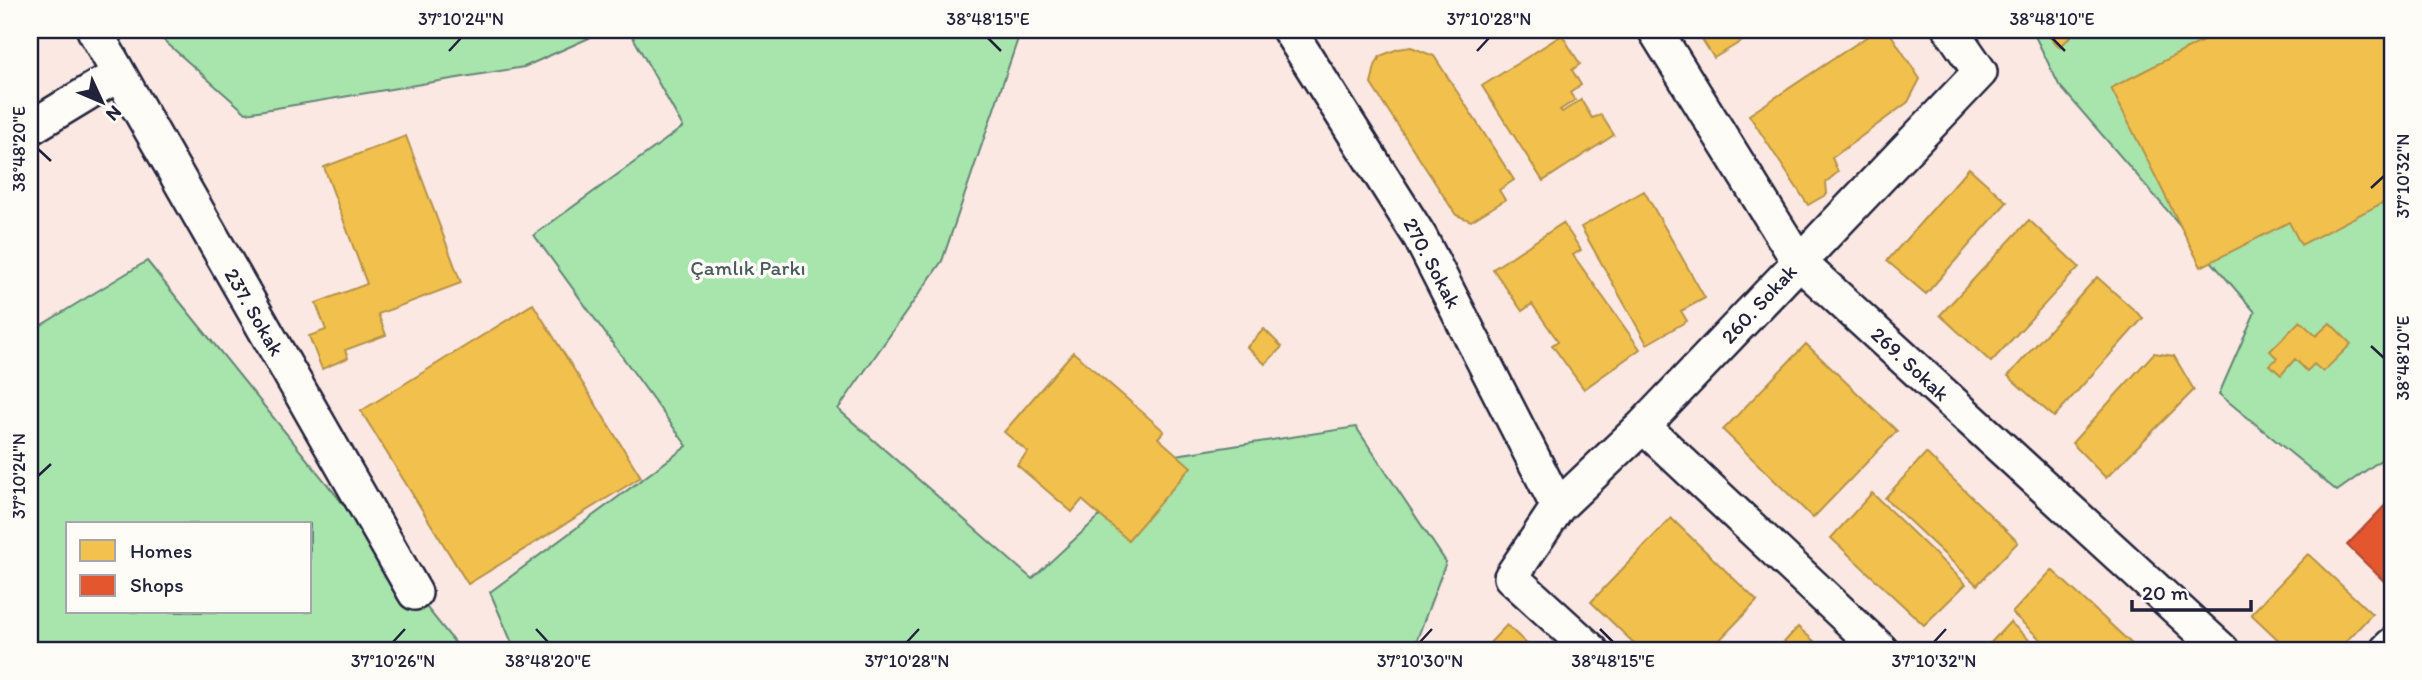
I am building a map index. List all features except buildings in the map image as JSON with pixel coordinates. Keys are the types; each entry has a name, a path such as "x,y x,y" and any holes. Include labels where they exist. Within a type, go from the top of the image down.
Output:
{"street":[{"name":"237. Sokak","path":"94,30 415,593"},
{"name":"270. Sokak","path":"1289,30 1420,237 1558,507"},
{"name":"269. Sokak","path":"1655,30 1799,262 2222,650"},
{"name":"260. Sokak","path":"1591,650 1511,578 1558,507 1643,426 1980,72 1951,30"},
{"path":"30,128 118,74"},
{"path":"1643,426 1881,650"},
{"path":"2387,650 2392,645"}],"green space":[{"path":"152,30 607,30 524,67 246,113"},
{"name":"Çamlık Parkı","path":"629,30 1021,30 942,261 838,409 1032,579 1163,457 1356,427 1446,562 1413,650 515,650 490,592 687,446 534,235 683,127"},
{"path":"2032,30 2392,30 2392,452 2337,491 2219,394 2255,312 2059,85"},
{"path":"147,261 461,650 30,650 30,332"}]}
